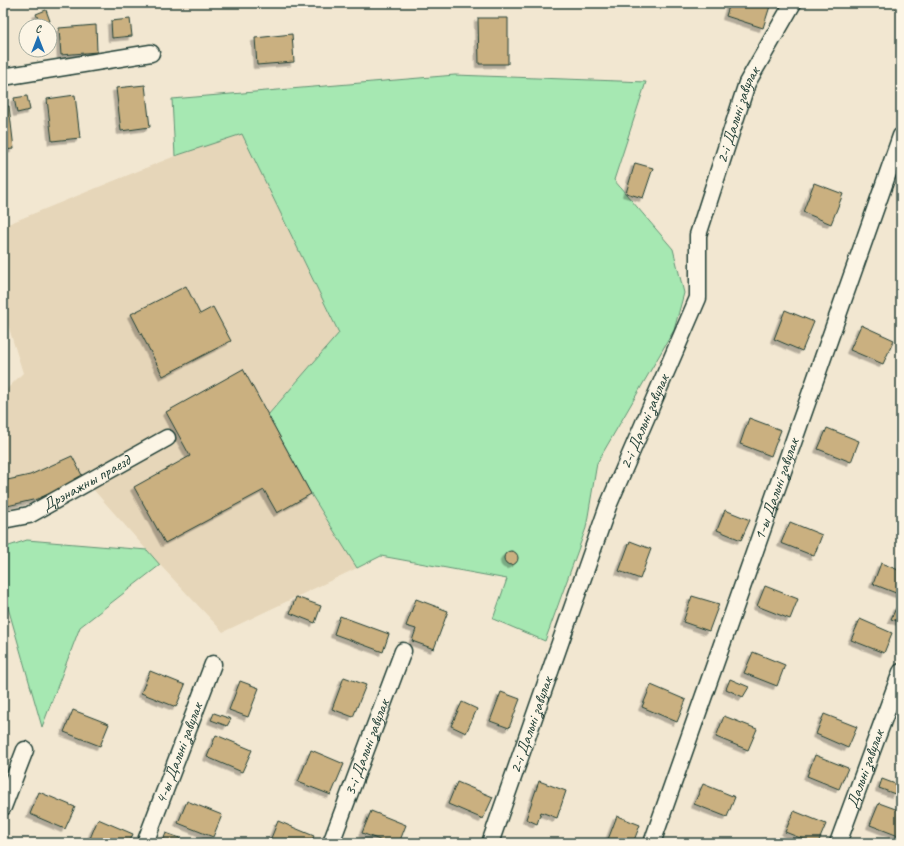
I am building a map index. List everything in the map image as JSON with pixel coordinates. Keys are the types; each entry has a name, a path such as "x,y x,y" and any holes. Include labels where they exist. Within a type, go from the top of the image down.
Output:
{"street":[{"name":"2-і Дальні завулак","path":"490,843 608,506 698,298 698,235 747,83 793,3"},
{"path":"3,77 151,53"},
{"name":"1-ы Дальні завулак","path":"652,843 901,136"},
{"name":"Дрэнажны праезд","path":"3,520 29,515 167,438"},
{"name":"3-і Дальні завулак","path":"331,843 403,651"},
{"name":"4-ы Дальні завулак","path":"145,843 213,664"},
{"name":"Дальні завулак","path":"838,843 901,672"},
{"path":"3,807 25,750"}],"shaded area":[{"path":"242,133 339,334 268,415 311,494 357,568 223,632 160,565 84,479 37,499 3,507 3,393 23,373 3,309 3,226 175,156"}],"green space":[{"path":"455,75 646,82 614,180 673,249 684,293 674,330 597,463 586,528 545,641 493,619 507,579 381,556 357,568 311,494 268,415 339,333 242,134 175,156 172,99"},
{"path":"27,540 147,550 160,565 80,627 42,727 3,590 3,548"}],"building":[{"path":"730,3 771,3 763,28 726,16"},
{"path":"46,10 49,18 38,18 36,14"},
{"path":"478,18 508,18 508,64 479,64"},
{"path":"130,19 132,36 112,38 111,21"},
{"path":"96,25 97,52 61,55 59,28"},
{"path":"292,34 294,62 257,65 255,38"},
{"path":"145,85 150,127 121,131 116,88"},
{"path":"75,95 80,138 52,141 47,99"},
{"path":"27,96 30,110 17,113 14,98"},
{"path":"9,106 14,149 3,150 3,107"},
{"path":"635,163 653,168 643,198 626,193"},
{"path":"814,183 843,194 831,224 803,212"},
{"path":"186,286 200,314 213,307 231,341 163,376 131,314"},
{"path":"785,310 814,322 802,351 774,339"},
{"path":"861,325 894,340 883,364 850,350"},
{"path":"243,369 311,494 277,513 264,490 165,543 134,487 190,456 166,412"},
{"path":"749,418 781,430 771,456 740,444"},
{"path":"827,428 859,441 851,462 818,449"},
{"path":"72,456 84,479 37,499 3,507 3,481 30,475"},
{"path":"725,510 750,520 741,540 717,530"},
{"path":"790,522 822,535 814,556 781,543"},
{"path":"630,541 651,549 640,579 619,571"},
{"path":"508,551 514,551 518,555 518,561 514,565 508,565 504,561 504,555"},
{"path":"881,563 901,571 901,595 873,584"},
{"path":"765,586 798,599 790,619 757,606"},
{"path":"692,596 719,604 709,631 683,622"},
{"path":"296,597 321,606 315,623 290,613"},
{"path":"416,599 448,611 434,649 412,641 416,629 406,626"},
{"path":"897,606 901,608 901,622 891,619"},
{"path":"340,616 389,634 383,652 334,634"},
{"path":"860,619 892,633 884,653 851,640"},
{"path":"753,652 785,665 777,686 744,673"},
{"path":"150,671 185,685 176,707 141,693"},
{"path":"344,677 366,685 353,717 332,709"},
{"path":"730,679 749,687 743,697 726,689"},
{"path":"240,681 259,688 248,717 229,710"},
{"path":"651,685 686,700 677,722 642,707"},
{"path":"501,692 520,699 509,728 490,721"},
{"path":"462,702 477,709 466,733 451,726"},
{"path":"73,710 109,724 100,746 64,732"},
{"path":"214,713 231,719 227,726 211,720"},
{"path":"824,714 857,727 848,748 816,734"},
{"path":"724,716 757,729 748,750 716,737"},
{"path":"216,735 252,750 242,772 207,757"},
{"path":"311,750 344,764 331,795 298,782"},
{"path":"815,755 848,768 839,789 807,776"},
{"path":"882,779 898,785 895,794 879,788"},
{"path":"539,781 566,791 557,818 541,812 537,824 526,819"},
{"path":"457,782 493,797 483,819 448,804"},
{"path":"703,784 735,797 727,817 694,804"},
{"path":"39,792 75,807 65,829 30,814"},
{"path":"187,801 222,815 213,837 178,823"},
{"path":"879,803 901,811 901,837 870,825"},
{"path":"371,811 406,825 399,843 387,843 362,833"},
{"path":"794,811 826,824 818,843 813,843 785,832"},
{"path":"617,816 640,825 633,843 607,842"},
{"path":"98,819 133,834 129,843 93,843 89,841"},
{"path":"278,821 314,836 311,843 269,843"},
{"path":"166,833 180,838 178,843 162,843"},
{"path":"4,838 15,843 3,843"}]}
